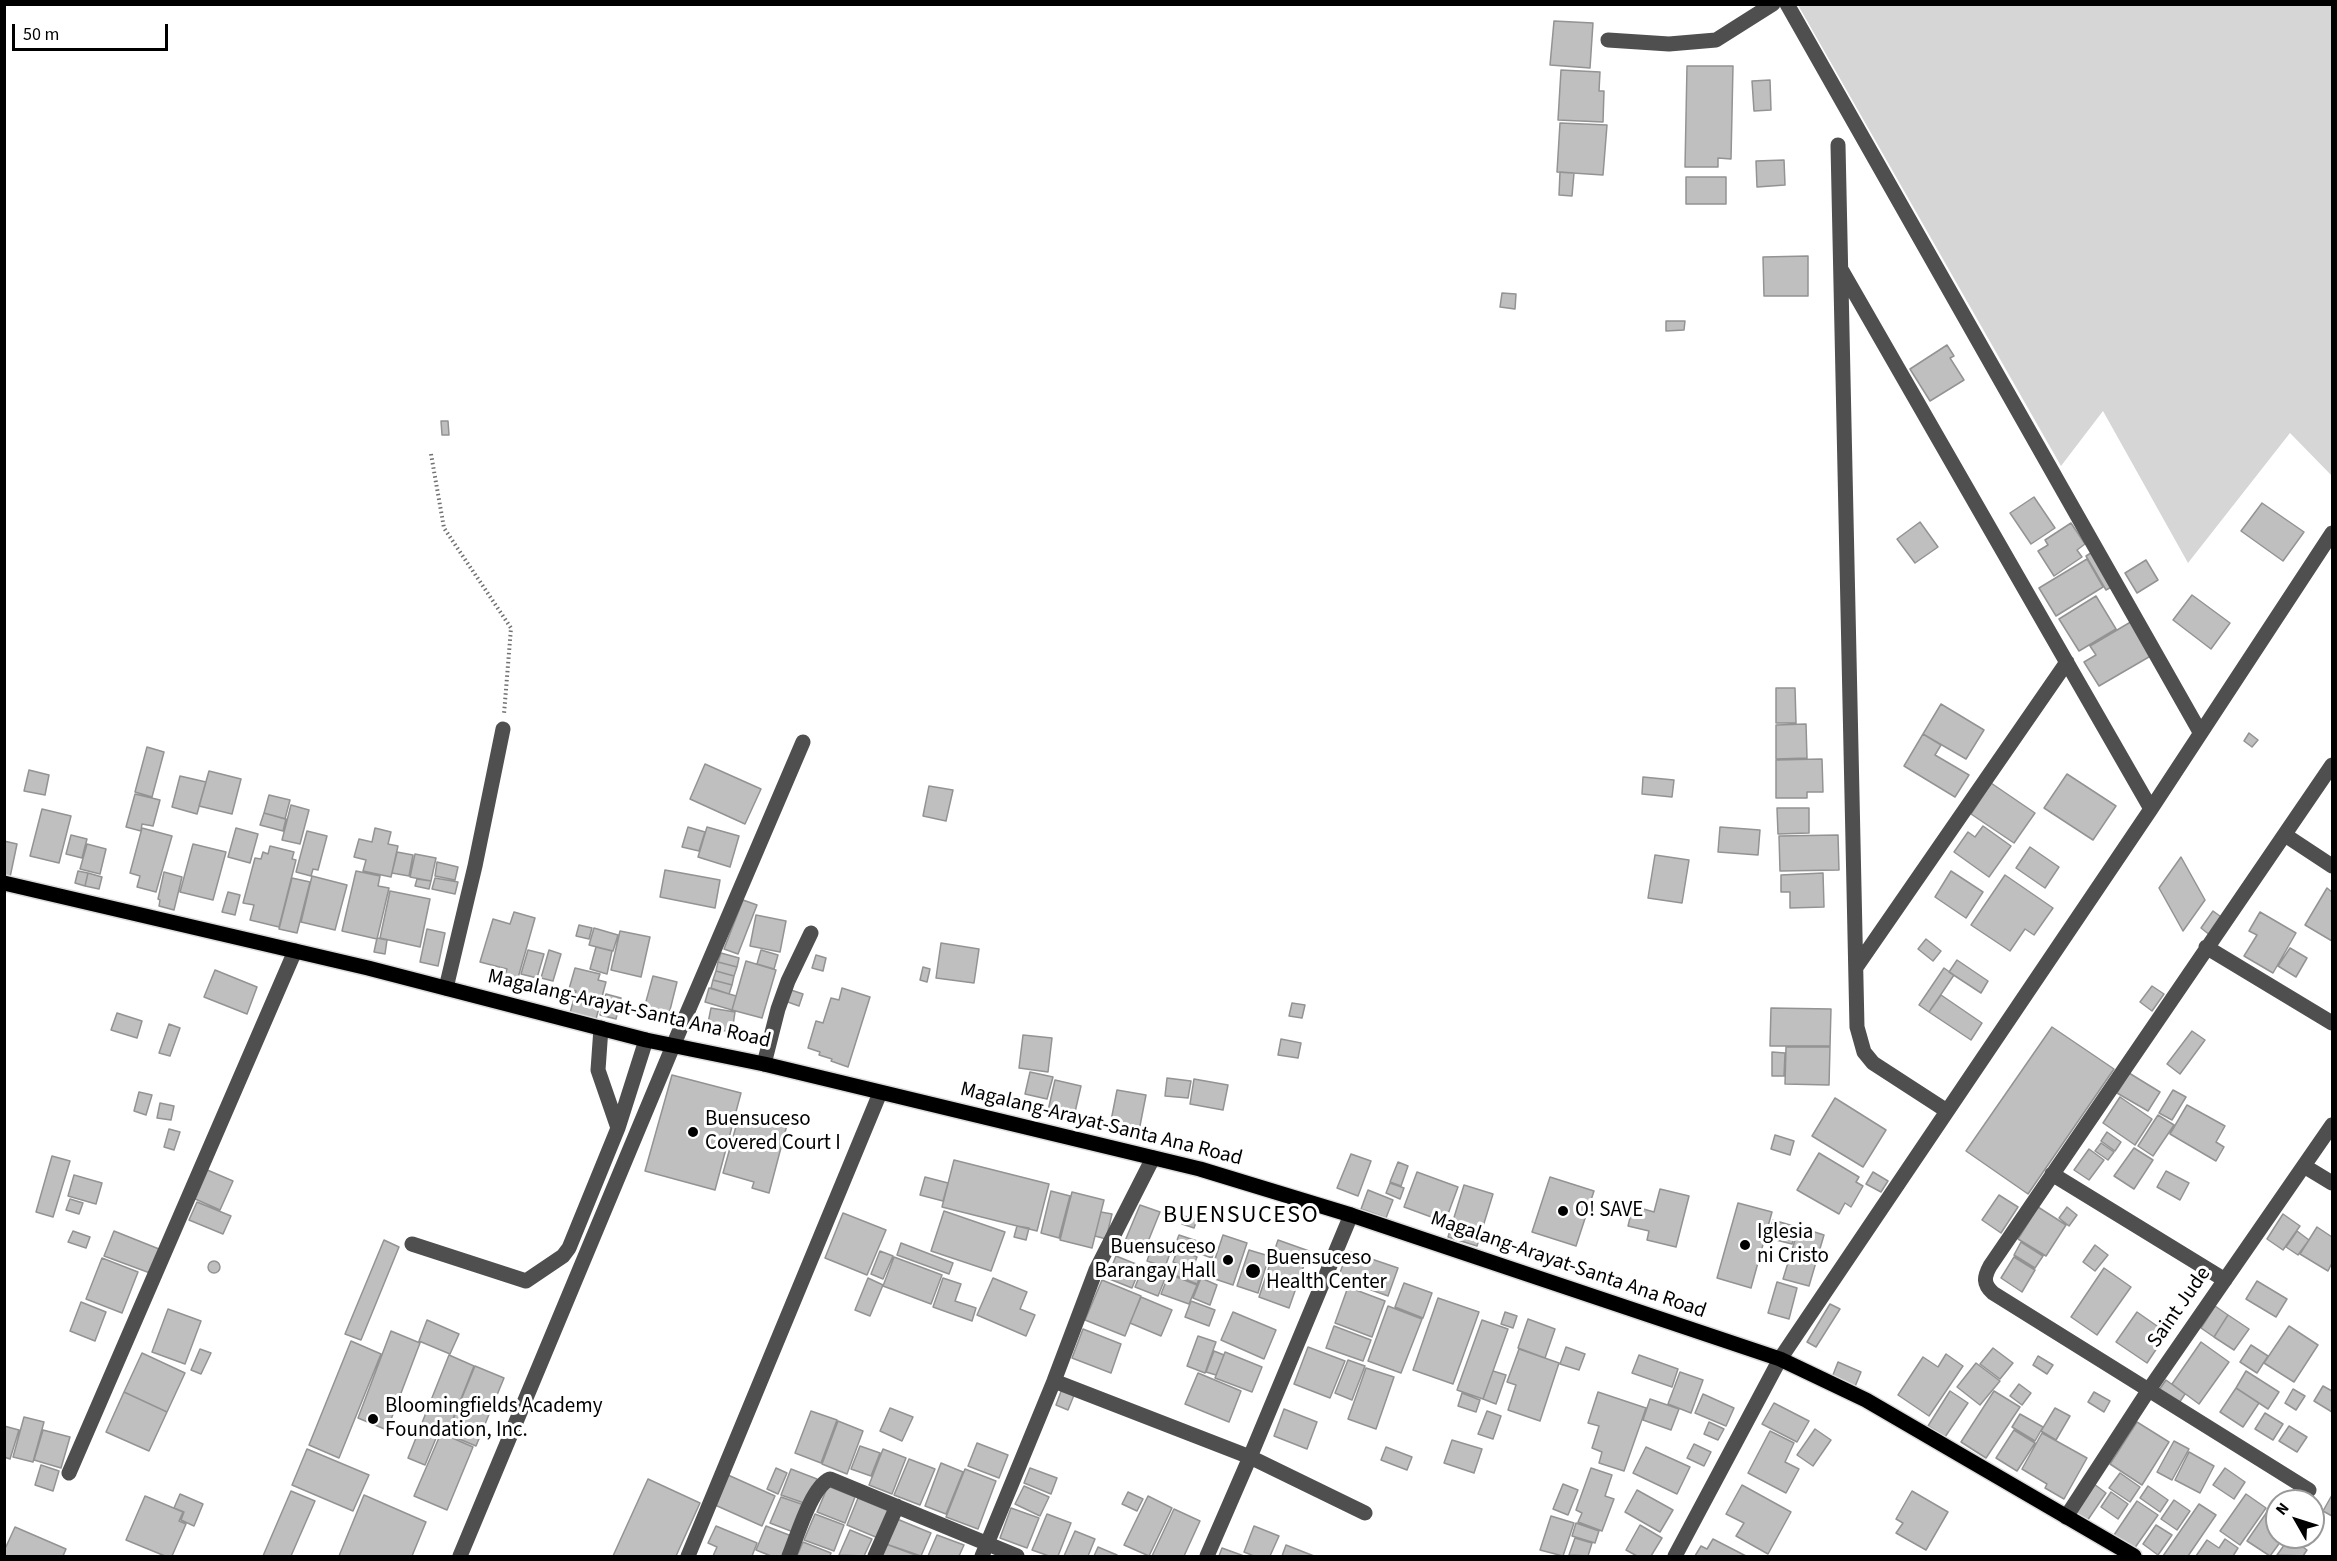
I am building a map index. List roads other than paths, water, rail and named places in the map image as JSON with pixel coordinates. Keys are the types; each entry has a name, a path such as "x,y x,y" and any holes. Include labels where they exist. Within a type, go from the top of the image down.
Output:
{"main road":[{"name":"Magalang-Arayat-Santa Ana Road","path":"4,884 295,951 646,1040 764,1064 1200,1169 1351,1215 1780,1359 1866,1400 2134,1557"}],"street":[{"path":"1608,40 1669,44 1716,40 1773,4"},
{"path":"1787,4 2200,732"},
{"path":"1838,145 1857,1027 1864,1052 1873,1063 1947,1111"},
{"path":"1841,269 2151,809"},
{"path":"1675,1557 1780,1359 2151,809 2332,534"},
{"path":"1857,966 2067,662"},
{"path":"446,988 475,866 503,729"},
{"path":"460,1557 673,1046 803,742"},
{"path":"2307,1489 2011,1305 1986,1287 1985,1274 2332,765"},
{"path":"2285,836 2332,866"},
{"path":"764,1064 778,1009 788,981 811,933"},
{"path":"2206,947 2332,1023"},
{"path":"69,1473 295,951"},
{"path":"601,1028 598,1070 618,1128"},
{"path":"412,1244 526,1281 563,1256 569,1248 618,1128 646,1040"},
{"path":"688,1557 880,1093"},
{"name":"Saint Jude","path":"2066,1517 2148,1391 2332,1125"},
{"path":"985,1550 1054,1381 1096,1270 1153,1158"},
{"path":"2304,1166 2332,1183"},
{"path":"2052,1174 2225,1280"},
{"path":"1207,1557 1351,1215"},
{"path":"1054,1381 1250,1457 1365,1513"},
{"path":"789,1557 815,1493 822,1482 830,1479 897,1506 985,1550 1017,1557"},
{"path":"875,1557 897,1506"}],"place":[{"name":"Buensuceso Covered Court I","path":"693,1132"},
{"name":"O! SAVE","path":"1563,1211"},
{"name":"Iglesia ni Cristo","path":"1745,1245"},
{"name":"Buensuceso Barangay Hall","path":"1228,1260"},
{"name":"Buensuceso Health Center","path":"1253,1271"},
{"name":"Bloomingfields Academy Foundation, Inc.","path":"373,1419"}],"district":[{"name":"BUENSUCESO","path":"1241,1217"}]}
